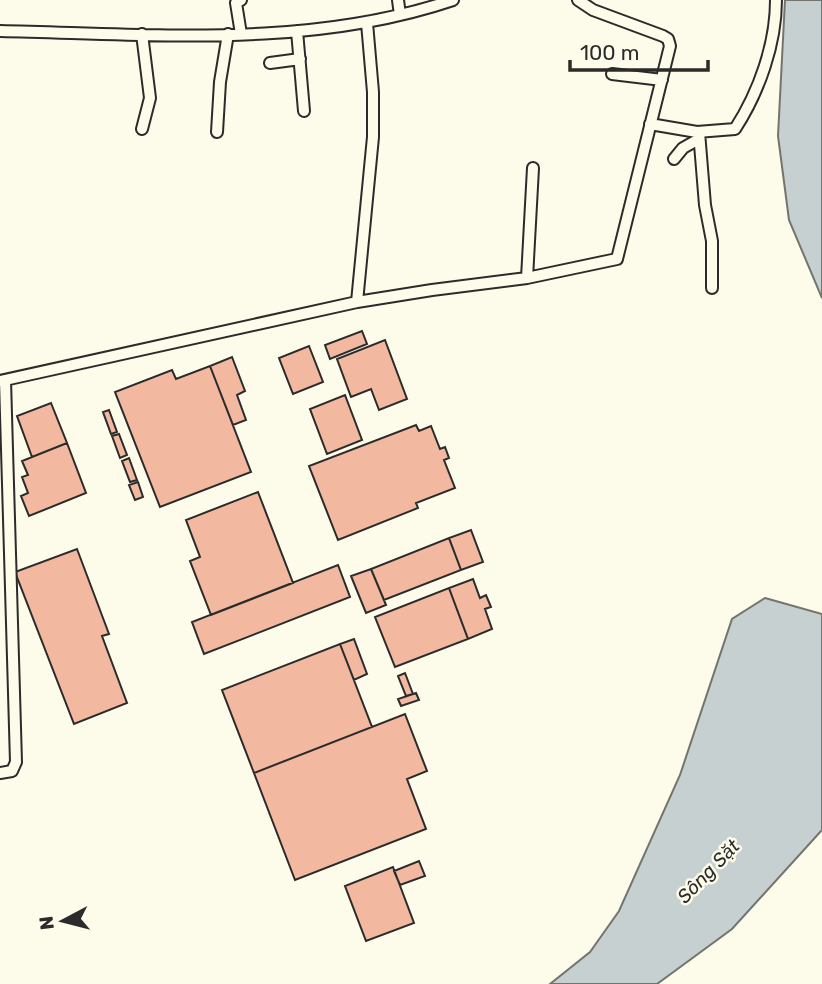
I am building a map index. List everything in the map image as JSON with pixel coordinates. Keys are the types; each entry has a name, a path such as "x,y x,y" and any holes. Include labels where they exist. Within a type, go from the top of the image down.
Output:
{"street":[{"path":"398,0 400,15"},
{"path":"0,31 241,34 336,29 453,0"},
{"path":"0,773 12,771 16,762 3,380 357,302 527,278 617,259 670,46 668,40 593,10 578,0"},
{"path":"650,124 699,135 736,129 766,59 773,31 776,0"},
{"path":"237,1 241,34"},
{"path":"357,302 373,137 373,92 367,23"},
{"path":"297,31 304,111"},
{"path":"142,34 150,98 142,129"},
{"path":"217,132 220,82 228,34"},
{"path":"270,63 300,59"},
{"path":"612,74 662,80"},
{"path":"674,159 699,135"},
{"path":"699,135 705,205 712,241 712,288"},
{"path":"527,278 533,168"}],"water":[{"path":"785,0 822,0 822,298 789,220 778,136"},
{"name":"Sông Sặt","path":"765,598 822,614 822,830 732,929 657,984 550,984 590,952 619,911 680,775 732,619"}],"building":[{"path":"362,331 367,344 330,359 325,345"},
{"path":"385,340 407,399 379,410 371,389 351,397 337,359"},
{"path":"309,346 323,382 293,394 279,358"},
{"path":"232,357 245,391 237,395 246,420 233,425 210,366"},
{"path":"210,366 251,472 160,507 115,392 172,370 176,379"},
{"path":"345,395 362,440 327,454 310,409"},
{"path":"51,403 67,443 32,457 17,416"},
{"path":"109,410 117,432 111,434 103,412"},
{"path":"416,425 419,431 431,426 440,449 445,447 449,458 444,460 455,488 416,503 418,508 338,540 309,466"},
{"path":"119,434 127,455 120,458 112,436"},
{"path":"67,443 86,493 29,516 21,496 28,493 22,477 28,475 22,461"},
{"path":"129,458 137,480 130,482 122,461"},
{"path":"138,482 143,497 135,500 129,485"},
{"path":"258,492 293,583 211,615 190,561 200,557 186,520"},
{"path":"471,530 483,562 461,570 449,538"},
{"path":"449,538 461,570 384,600 371,569"},
{"path":"77,549 109,634 102,636 127,703 74,724 15,572"},
{"path":"338,565 350,597 204,654 192,622"},
{"path":"371,569 386,605 366,613 351,576"},
{"path":"473,579 480,598 486,595 491,607 485,609 492,629 468,639 449,588"},
{"path":"449,588 468,639 395,667 375,617"},
{"path":"354,639 367,674 354,680 340,644"},
{"path":"340,644 372,727 254,773 222,690"},
{"path":"405,673 413,694 406,696 398,676"},
{"path":"416,693 419,700 401,706 398,699"},
{"path":"405,714 427,771 407,779 426,829 295,880 254,773"},
{"path":"419,861 425,876 400,885 394,871"},
{"path":"393,867 414,923 366,941 345,886"}]}
